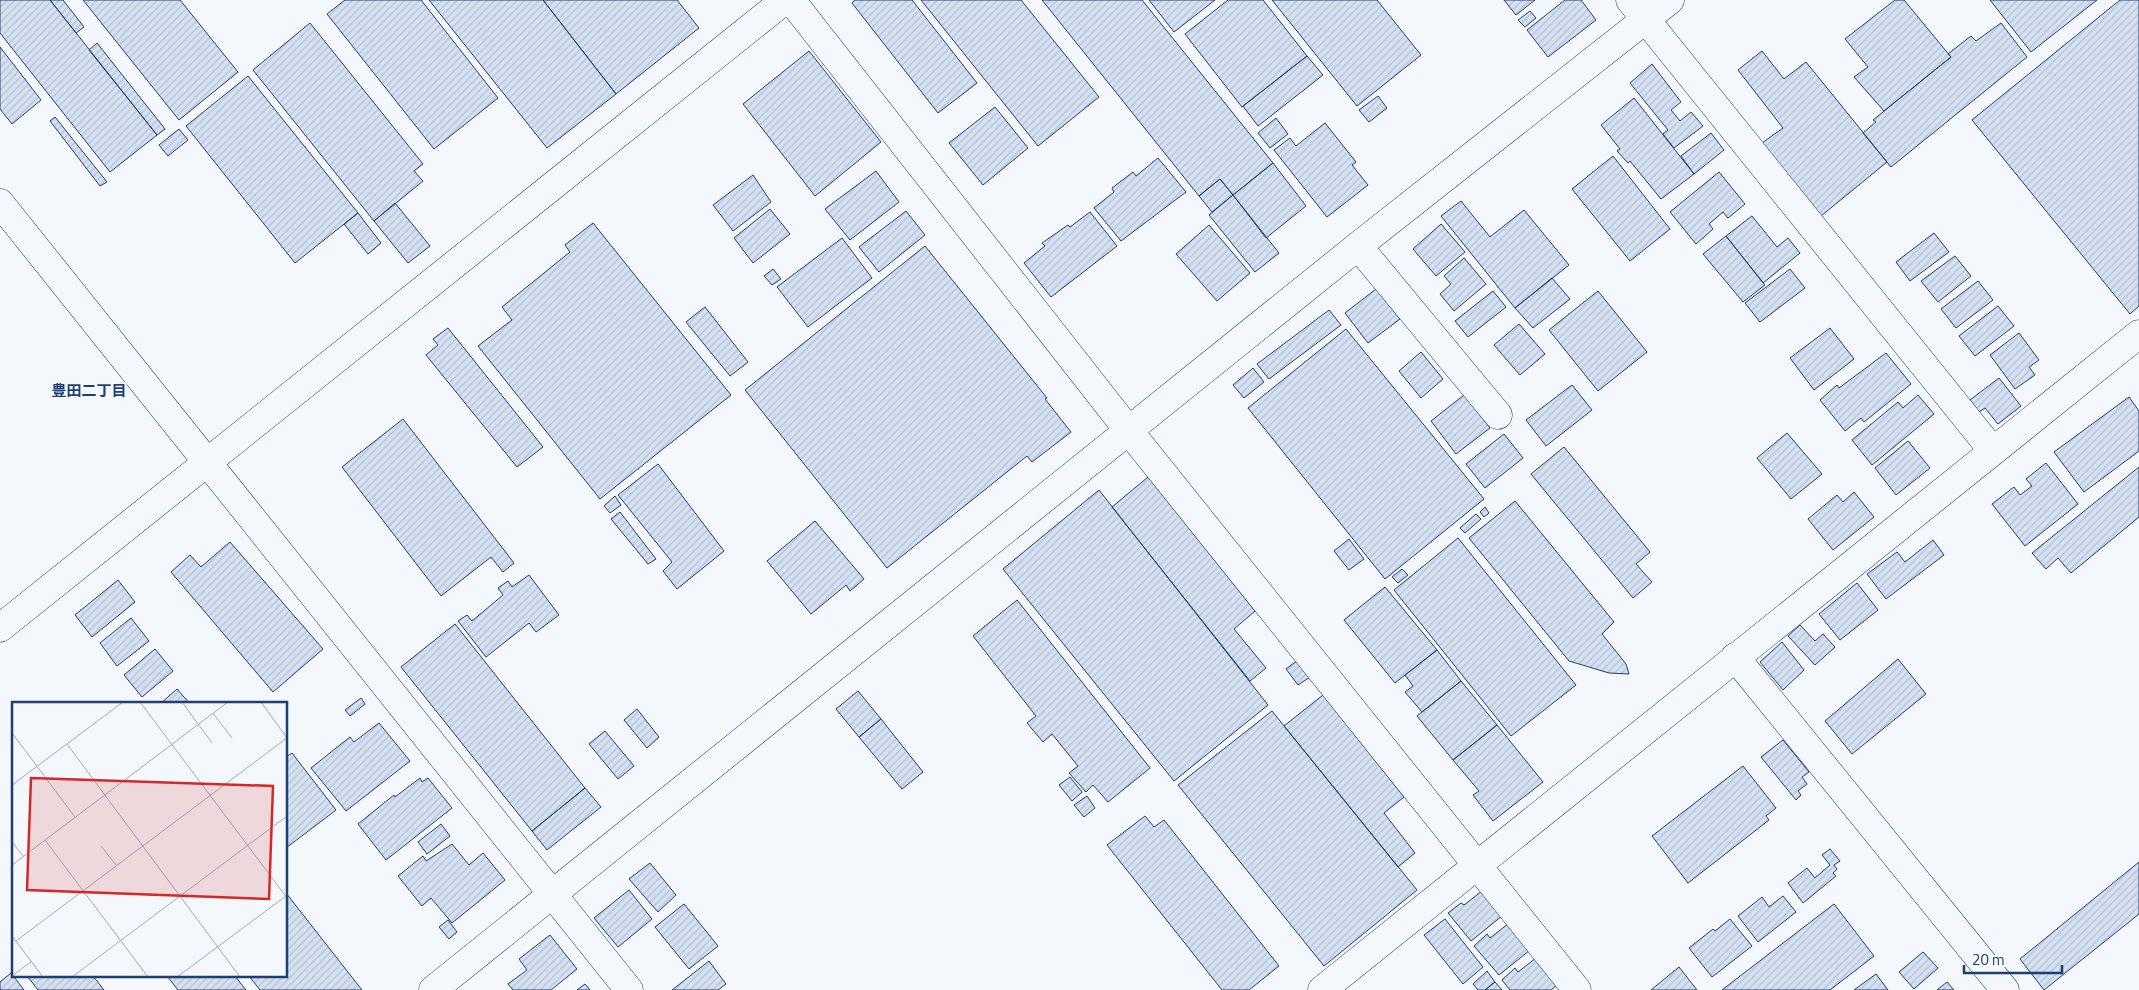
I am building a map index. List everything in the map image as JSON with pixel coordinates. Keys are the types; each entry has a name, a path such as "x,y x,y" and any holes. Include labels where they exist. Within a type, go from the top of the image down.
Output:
{"street":[{"path":"0,628 785,0"},
{"path":"791,0 1129,431 1577,990"},
{"path":"433,990 1358,246 1638,10 1670,0"},
{"path":"1638,10 1993,452"},
{"path":"0,203 630,990"},
{"path":"1358,246 1498,415"},
{"path":"1322,990 2139,334"},
{"path":"1735,657 2005,990"}],"building":[{"path":"0,0 50,0 157,135 110,172 0,33"},
{"path":"50,0 63,0 84,27 76,33"},
{"path":"83,0 180,0 238,72 179,120"},
{"path":"345,0 421,0 498,98 434,149 327,14"},
{"path":"429,0 543,0 616,94 547,148"},
{"path":"543,0 677,0 699,28 616,94"},
{"path":"855,0 912,0 977,83 938,113 852,3"},
{"path":"921,0 1021,0 1099,97 1038,146"},
{"path":"1042,0 1142,0 1273,163 1233,195 1220,179 1199,196"},
{"path":"1149,0 1215,0 1174,32"},
{"path":"1228,0 1263,0 1307,56 1242,107 1185,34"},
{"path":"1272,0 1377,0 1421,55 1357,106"},
{"path":"1504,0 1535,0 1516,15"},
{"path":"1565,0 1581,0 1596,20 1548,57 1527,30"},
{"path":"1895,0 1904,0 1951,57 1884,111 1854,77 1868,67 1845,39"},
{"path":"1990,0 2097,0 2031,52"},
{"path":"2120,0 2139,0 2139,306 2130,314 1972,120"},
{"path":"1530,11 1536,18 1525,27 1518,20"},
{"path":"310,23 423,164 414,171 423,181 374,221 253,70"},
{"path":"2001,23 2027,57 1891,167 1863,133 1876,122 1873,120 1951,57 1948,54 1971,36 1976,41"},
{"path":"97,43 165,129 157,135 89,50"},
{"path":"0,47 41,100 12,124 0,109"},
{"path":"809,51 881,142 815,196 743,104"},
{"path":"1762,51 1784,79 1806,62 1887,162 1821,216 1762,143 1783,128 1738,70"},
{"path":"1307,56 1323,75 1258,126 1243,106"},
{"path":"1652,64 1681,102 1671,110 1680,121 1691,112 1703,126 1674,148 1663,134 1668,130 1630,83"},
{"path":"248,76 358,213 295,263 186,126"},
{"path":"1378,96 1387,108 1369,122 1359,110"},
{"path":"1634,98 1694,174 1661,199 1630,161 1628,163 1617,151 1620,149 1601,125"},
{"path":"995,107 1028,148 983,185 949,143"},
{"path":"55,117 107,182 100,186 50,121"},
{"path":"1276,118 1288,134 1270,148 1258,133"},
{"path":"1325,123 1356,162 1352,165 1368,185 1327,217 1274,150 1290,138 1296,146"},
{"path":"179,129 188,140 168,156 159,145"},
{"path":"1711,133 1724,150 1694,174 1681,156"},
{"path":"1613,156 1670,229 1630,261 1572,189"},
{"path":"1158,158 1186,192 1121,241 1094,208 1114,192 1112,188 1133,172 1136,176"},
{"path":"1273,163 1306,206 1266,238 1233,195"},
{"path":"876,171 899,202 850,240 825,209"},
{"path":"1719,172 1745,204 1728,218 1723,212 1709,224 1713,229 1696,244 1670,212"},
{"path":"753,175 771,202 733,231 713,205"},
{"path":"1220,179 1233,195 1212,212 1199,196"},
{"path":"1233,195 1279,253 1255,272 1209,215"},
{"path":"1461,201 1490,237 1524,210 1569,265 1515,308 1441,216"},
{"path":"395,203 430,246 408,263 374,221"},
{"path":"770,209 790,234 753,263 734,238"},
{"path":"906,211 925,235 879,272 859,247"},
{"path":"1090,212 1117,246 1051,297 1024,263 1045,246 1042,243 1068,225 1070,227"},
{"path":"358,213 381,243 368,254 344,224"},
{"path":"1752,216 1777,247 1788,238 1800,253 1763,283 1726,236"},
{"path":"593,223 731,395 600,499 478,346 512,320 502,307 570,252 565,245"},
{"path":"1441,224 1465,252 1436,276 1413,249"},
{"path":"1209,225 1250,273 1217,301 1176,254"},
{"path":"1934,233 1949,252 1910,281 1896,262"},
{"path":"1726,236 1765,285 1743,302 1703,254"},
{"path":"842,238 872,278 808,327 777,287"},
{"path":"925,246 1047,398 1045,399 1071,432 1032,462 1027,456 887,568 745,390"},
{"path":"1955,256 1971,276 1938,302 1921,281"},
{"path":"1464,258 1486,284 1454,311 1440,294 1451,284 1444,276"},
{"path":"773,269 781,279 772,285 764,276"},
{"path":"1790,269 1805,288 1760,322 1745,303"},
{"path":"1552,278 1570,299 1533,328 1515,308"},
{"path":"1978,281 1993,300 1956,328 1941,309"},
{"path":"1376,289 1400,319 1368,343 1345,313"},
{"path":"1493,291 1506,307 1468,337 1455,321"},
{"path":"1598,291 1647,352 1598,391 1549,330"},
{"path":"1998,306 2014,326 1975,356 1959,336"},
{"path":"705,307 748,362 730,376 686,322"},
{"path":"1329,310 1341,325 1269,379 1257,364"},
{"path":"1519,324 1545,354 1520,375 1494,345"},
{"path":"448,328 543,447 517,467 426,355 438,345 433,339"},
{"path":"1830,328 1854,359 1814,390 1790,358"},
{"path":"1346,329 1484,499 1385,579 1248,408"},
{"path":"2019,333 2039,360 2029,367 2035,375 2015,389 1990,355"},
{"path":"1421,352 1443,379 1421,398 1399,371"},
{"path":"1886,353 1911,384 1864,422 1861,418 1845,431 1820,400 1837,385 1839,388"},
{"path":"1253,368 1264,382 1244,398 1233,385"},
{"path":"1999,378 2021,406 1998,424 1985,408 1979,412 1970,400"},
{"path":"1572,385 1592,410 1546,446 1526,420"},
{"path":"1464,395 1490,428 1456,454 1431,421"},
{"path":"1918,395 1934,414 1872,465 1852,440 1898,402 1903,408"},
{"path":"2129,397 2139,411 2139,451 2084,492 2054,452"},
{"path":"403,419 514,563 503,572 491,557 441,596 342,467"},
{"path":"1787,433 1822,474 1791,499 1757,458"},
{"path":"1504,434 1523,458 1485,488 1466,464"},
{"path":"1908,441 1930,468 1896,495 1875,468"},
{"path":"1564,447 1650,552 1636,564 1652,582 1633,598 1531,474"},
{"path":"2046,463 2078,504 2025,546 1992,504 2014,487 2020,495 2032,486 2026,479"},
{"path":"658,464 724,551 677,589 663,571 672,562 618,495"},
{"path":"2139,467 2139,517 2071,573 2058,558 2046,569 2032,553"},
{"path":"1148,477 1255,611 1234,629 1266,668 1250,681 1112,507"},
{"path":"1099,490 1268,705 1174,781 1003,569"},
{"path":"1854,492 1874,517 1833,550 1808,519 1837,495 1843,502"},
{"path":"615,496 621,505 610,513 604,506"},
{"path":"1515,501 1614,622 1602,634 1626,664 1629,674 1609,673 1569,661 1469,538"},
{"path":"1485,507 1489,513 1484,517 1480,512"},
{"path":"620,512 656,559 648,564 611,519"},
{"path":"1476,514 1481,519 1465,533 1460,528"},
{"path":"815,521 864,579 850,591 846,585 811,614 767,561"},
{"path":"1458,538 1576,685 1511,736 1394,590"},
{"path":"1349,539 1364,559 1349,570 1334,551"},
{"path":"1933,540 1944,555 1886,599 1867,574 1897,552 1905,562"},
{"path":"230,542 323,649 273,692 171,572 190,555 201,567"},
{"path":"1402,569 1408,575 1398,583 1392,577"},
{"path":"529,575 559,615 536,632 529,623 486,657 458,621 467,615 472,621 503,595 498,588 508,581 512,587"},
{"path":"118,580 135,602 92,637 75,615"},
{"path":"1857,583 1878,610 1840,640 1819,614"},
{"path":"1385,587 1437,650 1395,683 1344,620"},
{"path":"1017,600 1150,768 1108,802 1093,785 1086,792 1069,773 1078,766 1052,734 1043,742 1027,723 1036,716 973,636"},
{"path":"131,618 149,641 117,666 100,643"},
{"path":"455,624 585,788 532,831 401,667"},
{"path":"1800,625 1815,641 1823,634 1835,647 1815,665 1788,636"},
{"path":"1782,642 1804,670 1783,690 1760,662"},
{"path":"155,649 173,671 142,697 124,675"},
{"path":"1437,650 1461,681 1422,712 1405,692 1413,686 1405,675"},
{"path":"1898,659 1926,694 1852,754 1825,721"},
{"path":"1298,660 1310,677 1298,685 1286,669"},
{"path":"1461,681 1497,725 1453,760 1417,716"},
{"path":"177,689 188,702 162,702"},
{"path":"858,691 881,719 859,737 836,709"},
{"path":"1323,695 1404,797 1384,813 1415,853 1398,867 1284,726"},
{"path":"361,698 365,704 350,716 345,710"},
{"path":"637,709 659,737 647,748 624,720"},
{"path":"1272,711 1417,890 1324,966 1178,785"},
{"path":"881,719 923,772 902,789 859,737"},
{"path":"379,723 410,761 346,811 311,768 350,737 354,742"},
{"path":"1497,725 1543,782 1493,821 1473,795 1479,791 1453,760"},
{"path":"605,731 634,766 618,779 589,744"},
{"path":"1783,740 1809,772 1802,777 1807,784 1798,791 1801,795 1796,800 1761,757"},
{"path":"292,753 336,810 288,846 288,756"},
{"path":"1743,766 1776,808 1766,816 1769,820 1688,883 1652,836"},
{"path":"1070,777 1082,792 1072,801 1059,785"},
{"path":"420,778 422,782 428,778 452,808 386,860 358,824 394,795 395,797"},
{"path":"585,788 601,807 547,850 532,831"},
{"path":"1087,796 1095,808 1084,817 1074,805"},
{"path":"1145,816 1154,827 1164,820 1279,966 1249,990 1222,990 1107,845"},
{"path":"441,824 450,836 427,854 418,842"},
{"path":"452,844 469,865 483,853 505,880 452,923 431,898 422,906 398,876 423,856 426,861"},
{"path":"1830,849 1840,861 1834,865 1837,869 1833,873 1836,876 1803,903 1788,883 1807,868 1815,878 1830,865 1822,855"},
{"path":"2139,862 2139,914 2044,990 2020,959"},
{"path":"650,863 676,895 658,912 629,879"},
{"path":"629,890 652,919 618,947 594,918"},
{"path":"1482,891 1502,916 1471,941 1448,913 1461,903 1464,905"},
{"path":"288,896 362,990 260,990 251,978 288,978"},
{"path":"1783,896 1796,912 1758,942 1738,916 1762,897 1769,907"},
{"path":"684,904 718,946 689,969 655,927"},
{"path":"1834,904 1874,956 1830,990 1722,990"},
{"path":"1445,919 1483,967 1463,984 1424,935"},
{"path":"1730,919 1752,946 1712,977 1689,948 1713,929 1715,931"},
{"path":"448,920 457,932 449,939 439,927"},
{"path":"1508,924 1530,950 1499,975 1474,946 1487,934 1490,938"},
{"path":"550,935 577,969 551,990 513,990 508,984 527,970 519,959"},
{"path":"1923,952 1938,968 1914,989 1899,972"},
{"path":"1536,958 1557,985 1551,990 1510,990 1502,980 1515,968 1518,972"},
{"path":"709,961 726,984 718,990 672,990"},
{"path":"1679,967 1697,990 1651,990"},
{"path":"1487,971 1495,982 1485,990 1478,990 1473,984"},
{"path":"11,973 12,978 15,978 24,990 0,990 0,982"},
{"path":"1876,974 1888,990 1854,990"},
{"path":"29,978 95,978 104,990 38,990"},
{"path":"169,978 237,978 246,990 178,990"},
{"path":"1495,982 1502,990 1485,990"},
{"path":"1947,982 1954,990 1937,990"},
{"path":"585,984 590,990 577,990"}],"district":[{"name":"豊田二丁目","path":"89,391"}]}
